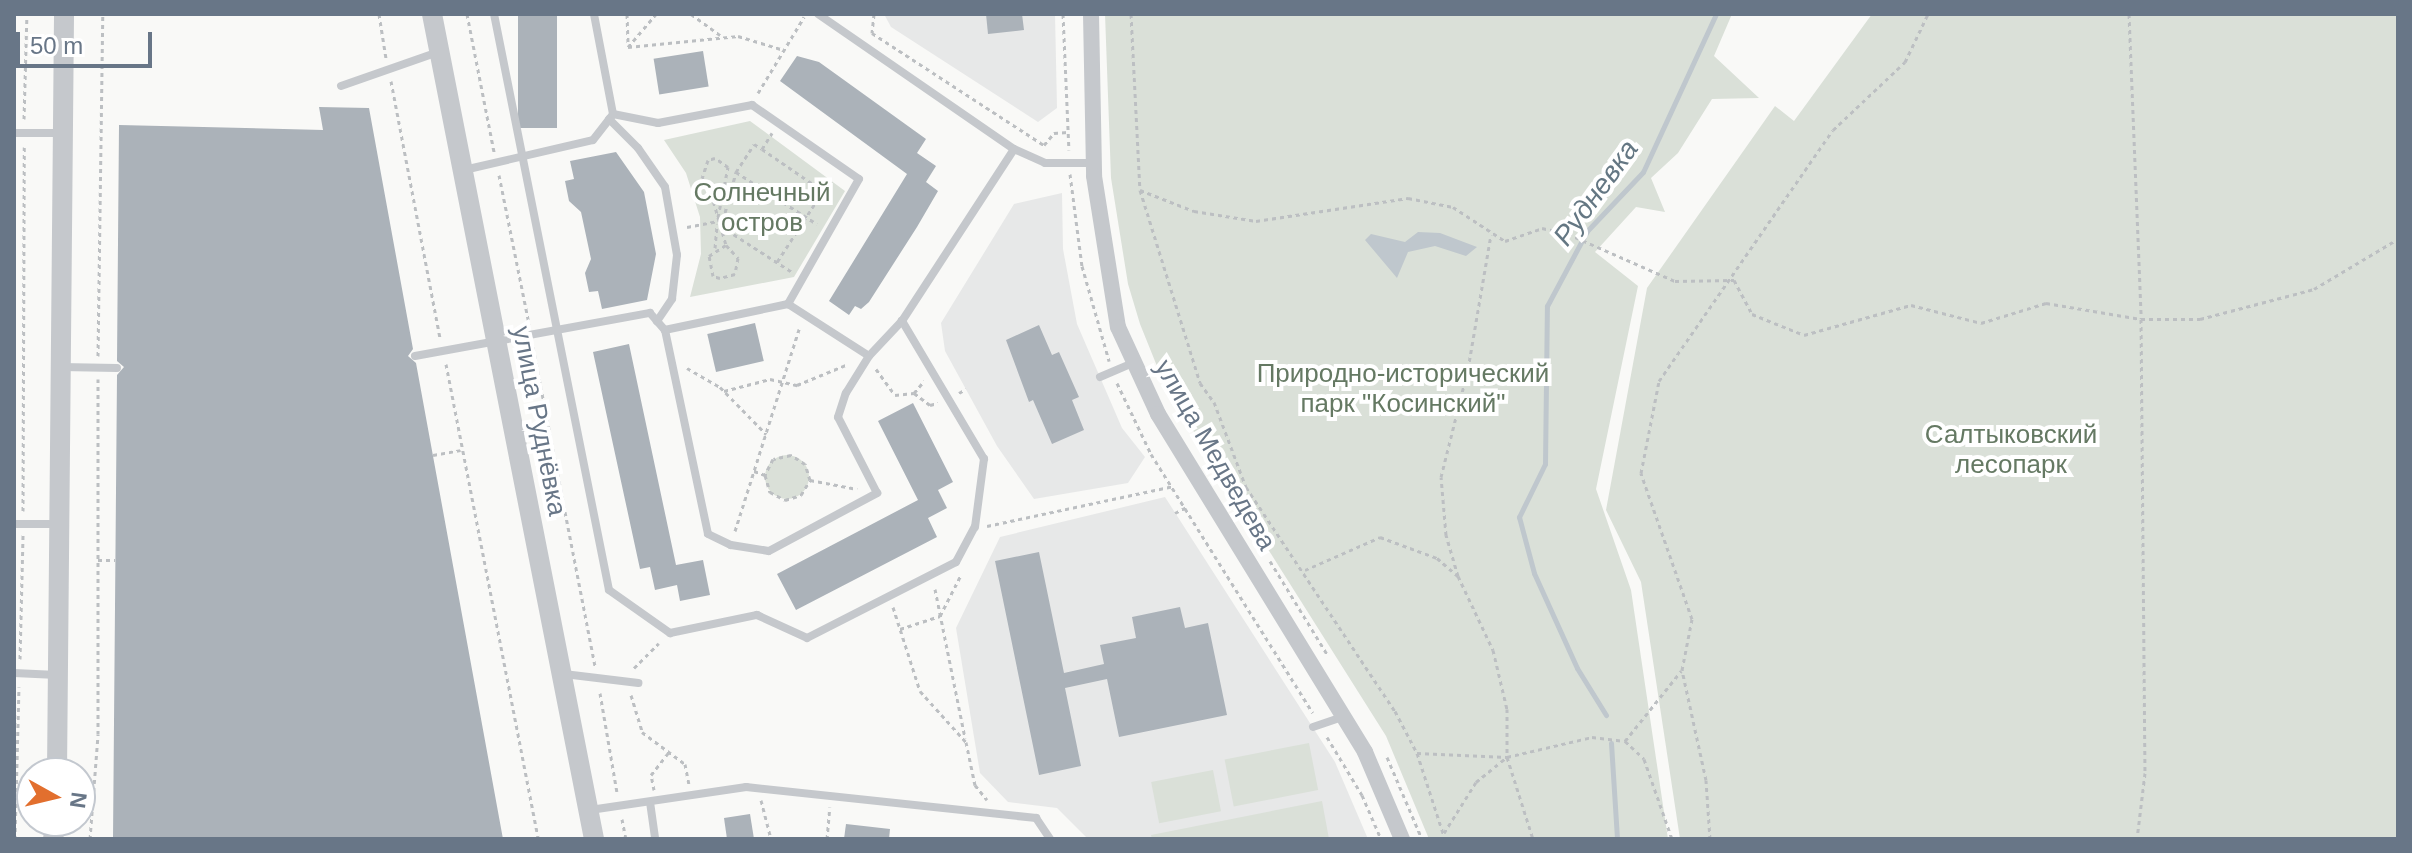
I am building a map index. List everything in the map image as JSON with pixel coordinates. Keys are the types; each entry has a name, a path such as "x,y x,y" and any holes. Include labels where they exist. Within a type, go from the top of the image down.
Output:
{"street":[{"path":"57,757 64,14"},
{"name":"улица Руднёвка","path":"432,14 594,839"},
{"name":"улица Медведева","path":"1091,14 1094,163 1101,243 1118,327 1158,414 1365,752 1402,839"}],"lane":[{"path":"494,14 520,157 560,333 609,590 670,633 757,615 807,638 956,562 975,527 984,459 902,321"},
{"path":"594,14 611,116 665,187 677,255 672,299 657,321"},
{"path":"824,15 1014,149 1045,163 1094,163"},
{"path":"341,86 440,52"},
{"path":"611,116 658,123 752,105 859,179 788,304"},
{"path":"464,170 593,140 611,116"},
{"path":"19,133 64,133"},
{"path":"415,356 497,345 650,313 665,330 708,534 731,545 769,551 877,493 838,417 869,356 902,321 1014,149"},
{"path":"665,330 788,304 869,356"},
{"path":"1100,377 1133,363"},
{"path":"60,367 117,368"},
{"path":"18,524 58,524"},
{"path":"17,673 58,675"},
{"path":"564,674 634,683"},
{"path":"1316,726 1343,716"},
{"path":"589,810 758,788 1036,818 1050,839"},
{"path":"653,802 655,839"}],"path":[{"path":"15,839 19,133 27,14"},
{"path":"90,839 98,734 98,367 103,14"},
{"path":"379,14 538,839"},
{"path":"467,14 532,338 626,839"},
{"path":"627,14 628,47"},
{"path":"628,47 656,14"},
{"path":"691,14 722,36"},
{"path":"752,105 806,14"},
{"path":"874,14 872,33 1044,145 1054,133 1068,132"},
{"path":"1063,14 1068,142"},
{"path":"1131,14 1140,190 1200,383 1214,402 1231,456 1417,753 1445,839"},
{"path":"1710,839 1706,780 1682,670 1692,619 1641,473 1659,381 1734,280 1833,130 1905,62 1928,14"},
{"path":"2129,14 2141,319 2145,773 2137,839"},
{"path":"628,47 722,36 784,50"},
{"path":"762,149 778,123"},
{"path":"720,220 736,172 754,144 823,191 809,219 777,262"},
{"path":"720,220 709,269 713,276 728,277 738,267 738,258 726,245 720,220 702,167 715,158 728,167 722,186 720,220"},
{"path":"736,172 829,232"},
{"path":"709,186 722,186"},
{"path":"1140,190 1194,211 1256,221 1408,198 1453,207 1491,235 1505,241 1542,228 1568,234 1675,281 1734,280"},
{"path":"672,230 720,220"},
{"path":"720,220 727,230 802,278"},
{"path":"1491,235 1468,369 1441,477 1446,535 1458,576 1493,650 1507,709 1507,757 1533,839"},
{"path":"1734,280 1752,314 1804,335 1911,305 1981,323 2046,303 2141,319 2200,319 2314,289 2398,239"},
{"path":"715,248 726,245"},
{"path":"731,545 804,313"},
{"path":"724,391 770,379 797,385 869,356 887,391 895,395 914,393 929,369"},
{"path":"672,365 689,369 724,391 766,434"},
{"path":"433,455 462,449"},
{"path":"791,455 805,464 810,480 801,495 785,500 770,492 765,475 773,459 791,455"},
{"path":"754,471 765,475"},
{"path":"810,480 877,493"},
{"path":"975,527 1174,486 1316,726 1362,795 1381,839"},
{"path":"1175,513 1187,507"},
{"path":"979,539 985,526"},
{"path":"1305,570 1380,537 1437,558 1458,576"},
{"path":"1265,554 1331,661"},
{"path":"98,560 115,560"},
{"path":"900,629 940,616 966,565"},
{"path":"932,574 975,785 997,814"},
{"path":"890,595 920,691 966,742"},
{"path":"670,633 634,666 632,708 642,732 685,764 691,795"},
{"path":"1625,741 1682,670"},
{"path":"1417,753 1507,757 1592,737 1625,741 1644,759 1672,839"},
{"path":"1380,743 1422,839"},
{"path":"653,802 651,775 669,752"},
{"path":"1443,833 1476,782 1507,757"},
{"path":"758,788 771,839"},
{"path":"827,839 831,796"}],"shaded area":[{"path":"884,14 1055,14 1057,108 1038,122 891,27"},
{"path":"1062,193 1063,249 1077,324 1122,428 1145,457 1128,483 1034,499 997,446 945,351 941,323 1014,204"},
{"path":"1418,232 1440,233 1477,247 1466,256 1435,246 1408,252 1397,278 1365,240 1371,234 1405,242"},
{"path":"1165,497 1335,762 1368,839 1088,839 1057,808 1008,802 980,773 956,628 1000,537"}],"green space":[{"name":"Природно-исторический парк \"Косинский\"","path":"1105,14 1732,14 1714,56 1759,98 1712,99 1678,153 1651,178 1665,212 1636,207 1595,252 1638,286 1596,489 1631,590 1668,839 1429,839 1386,736 1165,386 1140,324 1128,284 1111,178"},
{"name":"Салтыковский лесопарк","path":"1872,14 2398,14 2398,839 1680,839 1641,582 1606,510 1647,288 1775,106 1794,121"},
{"name":"Солнечный остров","path":"750,121 845,191 794,277 690,297 701,254 700,217 686,173 664,140"},
{"path":"787,455 803,461 809,477 803,493 787,499 771,493 765,477 771,461"},
{"path":"1309,743 1318,790 1234,807 1225,759"},
{"path":"1213,770 1221,811 1159,823 1151,782"},
{"path":"1322,801 1329,839 1152,839 1151,835"}],"building":[{"path":"518,14 557,14 557,128 518,128"},
{"path":"986,14 1022,14 1024,30 988,34"},
{"path":"703,51 709,87 659,94 654,59"},
{"path":"797,56 819,62 926,139 917,153 936,166 926,182 938,191 917,227 869,302 861,309 855,306 849,315 829,301 907,174 780,81"},
{"path":"319,107 369,108 413,349 408,356 416,363 503,839 113,839 117,375 124,367 117,361 119,125 323,130"},
{"path":"616,152 644,192 656,254 647,300 602,309 598,291 589,292 585,273 591,259 581,212 569,201 565,181 574,179 570,161"},
{"path":"755,323 764,361 716,372 707,334"},
{"path":"1039,325 1052,355 1059,352 1079,397 1072,400 1084,430 1052,444 1033,400 1029,402 1006,340"},
{"path":"629,344 676,565 703,560 710,595 680,601 677,585 655,590 650,567 640,569 593,352"},
{"path":"913,403 953,482 938,490 947,508 928,518 937,537 796,610 777,574 918,500 878,421"},
{"path":"1039,552 1064,673 1104,664 1100,645 1136,638 1132,617 1180,607 1185,628 1208,623 1227,715 1119,737 1107,679 1065,688 1081,766 1039,775 995,561"},
{"path":"750,814 754,839 727,839 724,818"},
{"path":"846,824 890,829 889,839 844,839"}],"waterway":[{"name":"Рудневка","path":"1606,715 1577,668 1534,573 1519,517 1545,464 1547,306 1587,231 1643,172 1716,14"},
{"name":"Рудневка","path":"1611,743 1617,839"}]}
